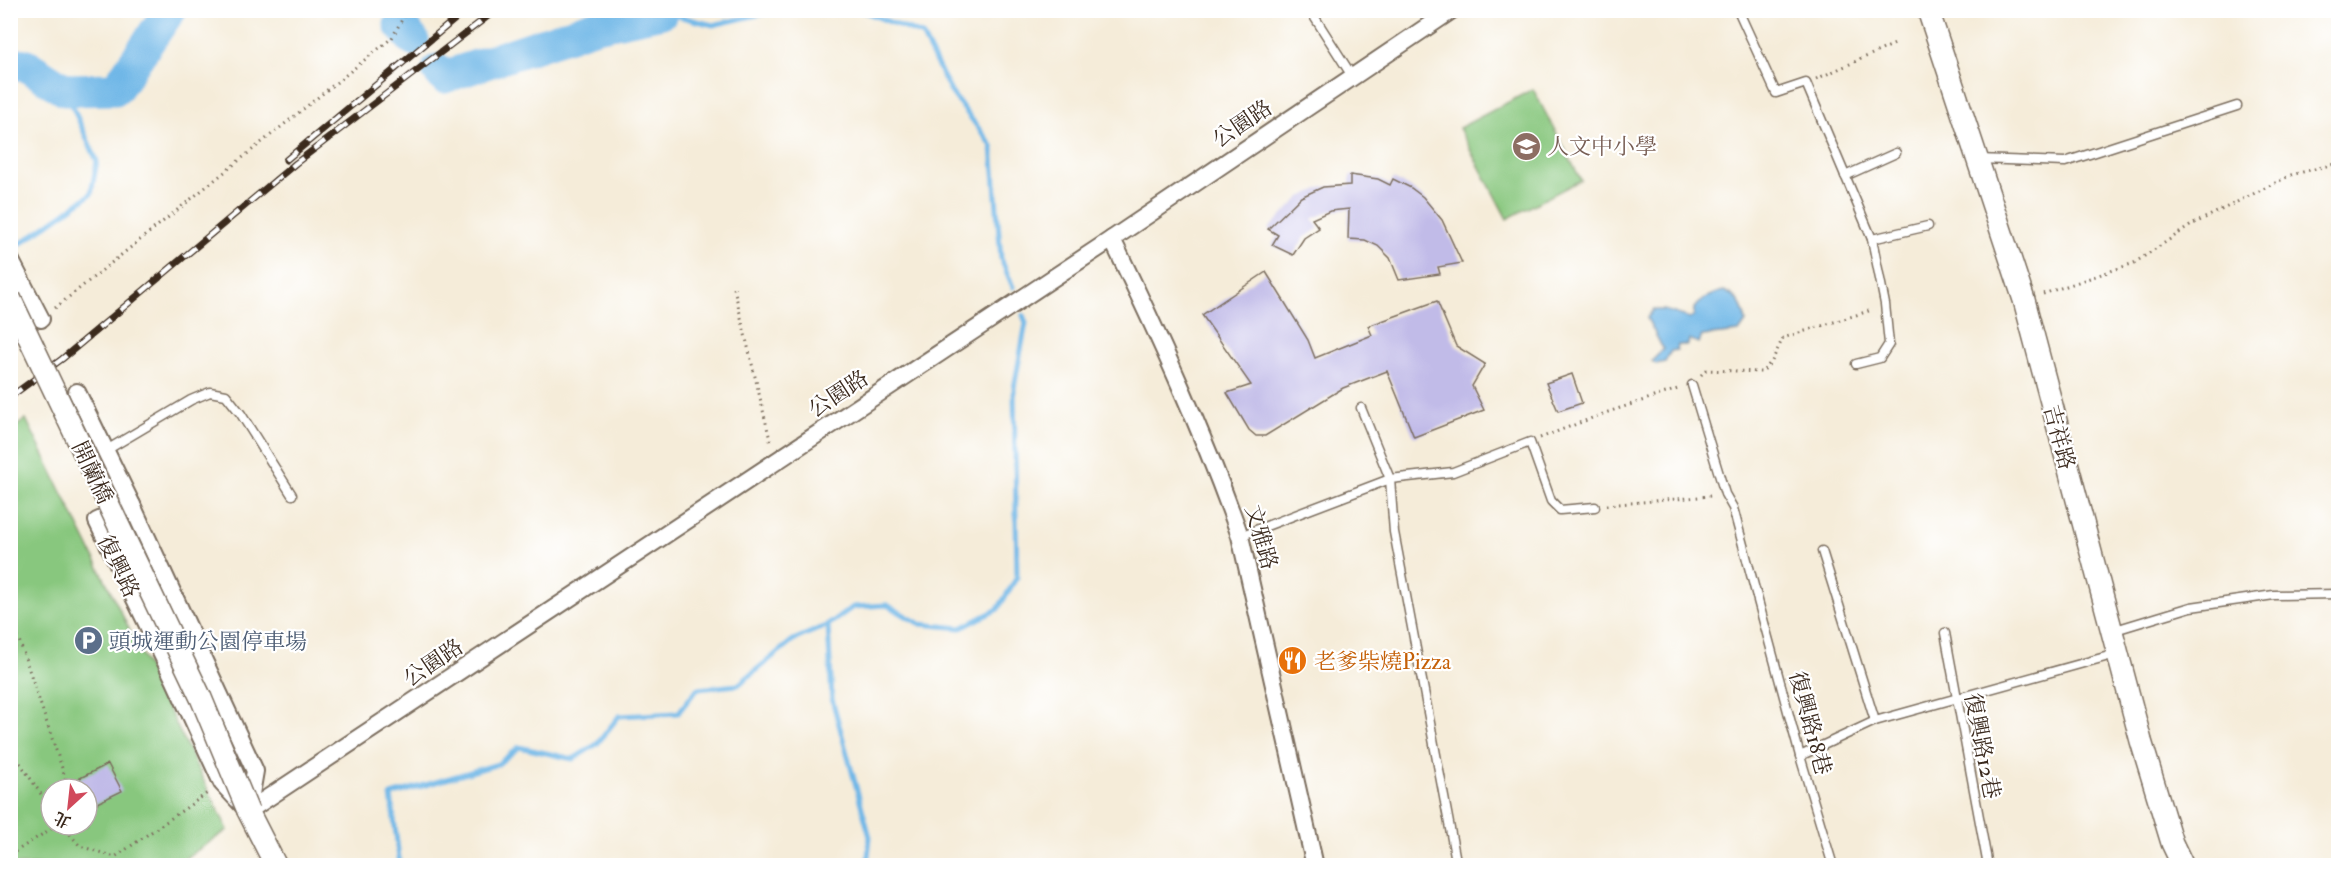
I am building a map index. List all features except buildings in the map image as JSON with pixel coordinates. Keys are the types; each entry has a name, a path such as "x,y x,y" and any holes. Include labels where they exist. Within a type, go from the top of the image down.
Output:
{"street":[{"name":"公園路","path":"248,811 1112,239 1452,10"},
{"name":"吉祥路","path":"1928,10 2024,300 2141,741 2172,843 2183,866"},
{"name":"文雅路","path":"1112,239 1157,333 1225,492 1240,536 1315,866"},
{"path":"10,259 41,319"},
{"name":"開蘭橋","path":"10,298 201,698 248,811"},
{"path":"77,392 132,506"},
{"name":"復興路","path":"248,811 255,771 132,506 97,521 222,783 248,811 276,866"}],"lane":[{"path":"1310,10 1352,76"},
{"path":"1738,10 1776,93 1806,83 1872,239 1889,344 1880,358 1856,364"},
{"path":"1977,159 2065,162 2237,106"},
{"path":"1845,176 1896,153"},
{"path":"1872,239 1928,226"},
{"name":"復興路18巷","path":"1692,385 1725,494 1733,508 1800,756 1833,866"},
{"path":"105,451 191,400 210,392 226,395 241,414 292,495"},
{"path":"1361,408 1390,479 1394,532 1457,866"},
{"path":"1240,536 1390,479 1453,472 1530,442 1551,501 1560,510 1595,507"},
{"path":"1822,551 1875,722"},
{"path":"2111,631 2191,607 2274,595 2338,594"},
{"name":"復興路12巷","path":"1945,633 1988,866"},
{"path":"1800,756 1875,722 2118,654"}],"path":[{"path":"41,319 392,38 407,10"},
{"path":"1806,83 1897,43"},
{"path":"2024,300 2134,263 2193,224 2291,175 2338,163"},
{"path":"734,288 775,462"},
{"path":"1530,442 1608,412 1692,385 1706,370 1762,372 1772,361 1783,338 1863,315 1884,304"},
{"path":"1595,507 1725,494"},
{"path":"10,613 65,777"},
{"path":"10,748 39,791"},
{"path":"72,837 80,846 115,857 222,783"},
{"path":"10,855 39,836"}],"green space":[{"path":"1533,89 1581,180 1507,219 1459,128"},
{"path":"26,419 228,830 175,865 11,865 10,431"}],"water":[{"path":"1724,291 1736,299 1743,311 1746,322 1739,332 1702,336 1699,343 1689,339 1688,345 1678,345 1677,350 1671,351 1665,362 1656,364 1652,361 1663,349 1647,318 1653,310 1664,310 1690,318 1694,315 1694,308 1700,302"}],"waterway":[{"path":"10,63 26,65 65,90 116,89 170,10"},
{"path":"662,12 713,25 779,10"},
{"path":"860,10 922,35 951,92 992,146 1001,259 1013,287"},
{"path":"438,70 444,77 596,26 662,12"},
{"path":"400,25 413,40"},
{"path":"20,244 91,194 97,161 65,90"},
{"path":"867,866 870,837 832,699 828,625 853,607 887,605 920,624 961,628 998,609 1017,577 1014,388 1026,323 1023,315"},
{"path":"400,866 391,795 498,764 519,747 573,759 597,744 619,716 678,713 697,689 738,685 793,640 828,625"}],"railway":[{"path":"286,160 466,10"},
{"path":"10,397 62,359 296,163 496,10"}],"place":[{"name":"人文中小學","path":"1526,146"},
{"name":"頭城運動公園停車場","path":"88,641"},
{"name":"老爹柴燒Pizza","path":"1293,661"}]}
